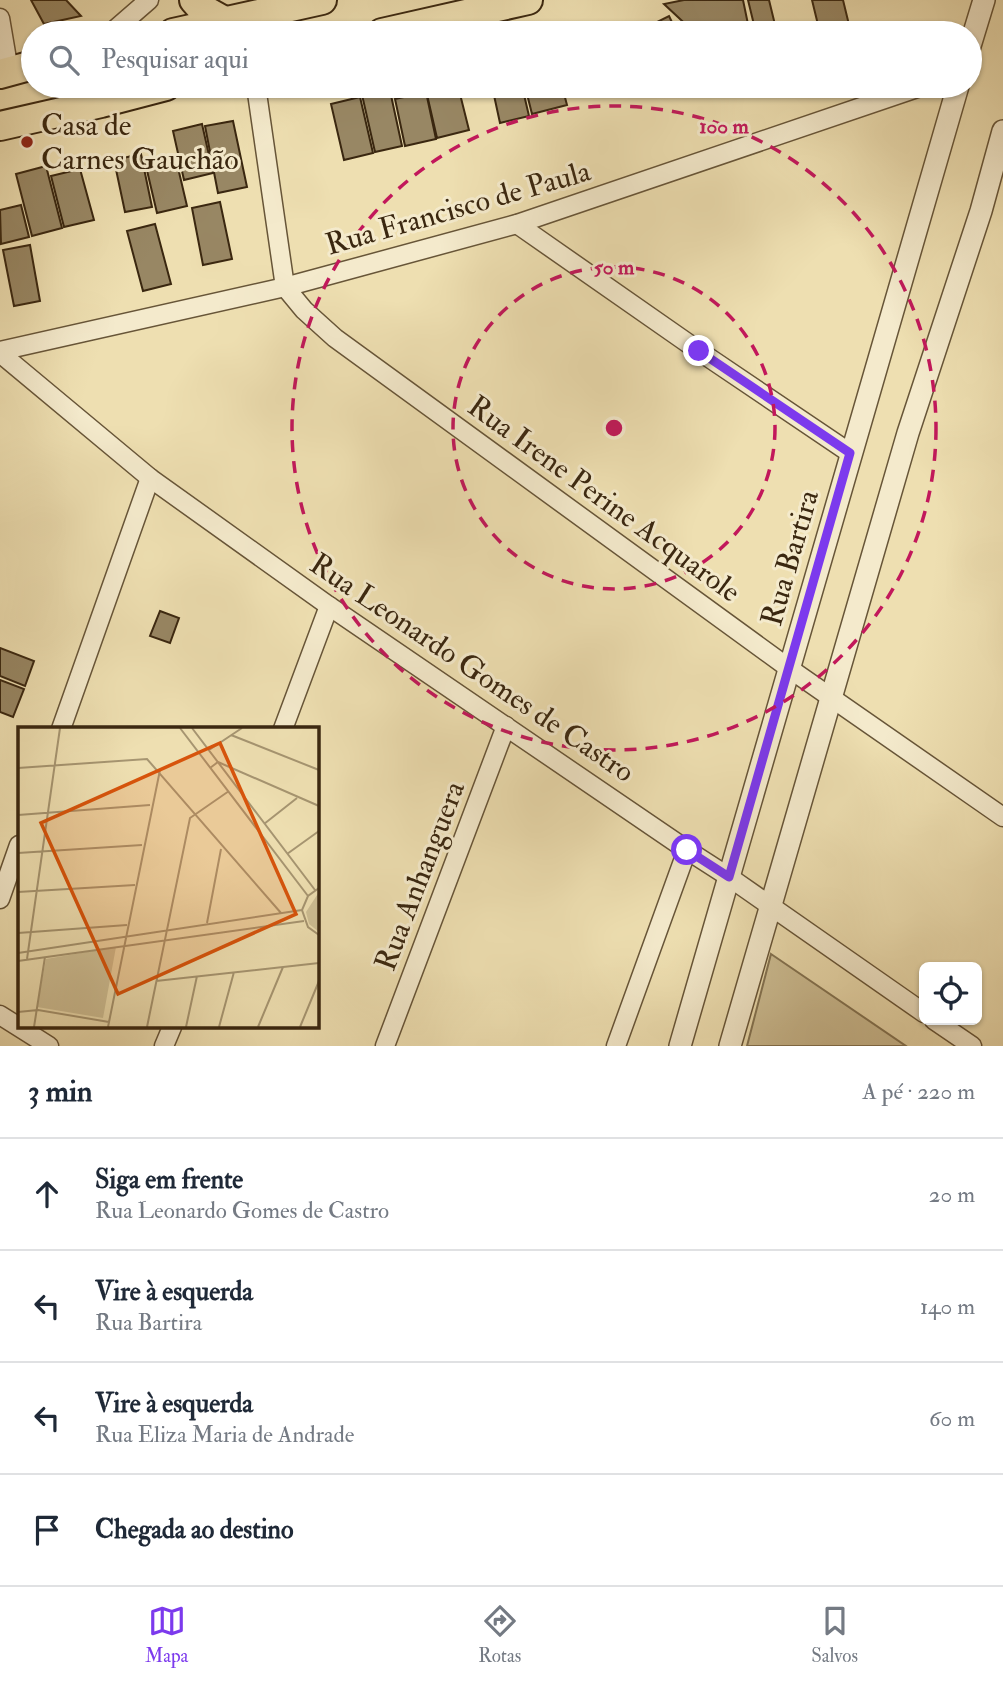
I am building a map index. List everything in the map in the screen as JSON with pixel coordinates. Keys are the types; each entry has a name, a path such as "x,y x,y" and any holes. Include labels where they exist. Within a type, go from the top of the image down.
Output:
{"main road":[{"path":"194,0 201,8 224,21"},
{"path":"230,21 323,0"},
{"path":"435,21 527,0"},
{"path":"0,126 88,98"}],"street":[{"path":"125,21 149,0"},
{"path":"978,21 984,0"},
{"path":"0,18 14,70"},
{"path":"258,98 285,287"},
{"name":"Rua Francisco de Paula","path":"0,352 285,287 517,224 888,98"},
{"name":"Rua Bartira","path":"680,1046 954,98"},
{"path":"730,1046 908,433 981,211 1003,131"},
{"path":"517,224 850,453"},
{"name":"Rua Irene Perine Acquarole","path":"285,287 304,310 335,338 831,698 1003,817"},
{"name":"Rua Leonardo Gomes de Castro","path":"0,352 150,478 329,606 729,877 919,1010"},
{"path":"62,727 150,478"},
{"path":"284,727 329,606"},
{"name":"Rua Anhanguera","path":"385,1046 506,726"},
{"path":"0,899 18,848"},
{"path":"616,1046 687,850"},
{"path":"0,1016 18,1027"},
{"path":"941,1025 972,1046"},
{"path":"19,1028 48,1046"},
{"path":"164,1046 172,1028"}],"shaded area":[{"path":"771,954 906,1046 747,1046"}],"building":[{"path":"31,0 66,0 81,16 58,21 42,21"},
{"path":"684,0 743,0 747,21 682,21 664,4"},
{"path":"748,0 769,0 774,21 753,21"},
{"path":"812,0 843,0 848,21 817,21"},
{"path":"669,16 671,21 659,21"},
{"path":"360,98 373,153 344,160 331,104"},
{"path":"363,98 392,98 402,146 375,152"},
{"path":"427,98 436,139 405,146 395,99"},
{"path":"428,98 461,98 469,130 437,138"},
{"path":"495,98 525,98 529,116 500,123"},
{"path":"528,98 565,98 567,105 532,114"},
{"path":"233,121 247,187 218,193 205,126"},
{"path":"202,124 213,173 184,180 173,131"},
{"path":"141,154 152,207 125,212 114,160"},
{"path":"175,155 187,206 157,213 145,162"},
{"path":"46,166 62,228 32,236 16,174"},
{"path":"80,169 94,220 64,227 51,176"},
{"path":"220,202 232,259 203,265 192,208"},
{"path":"21,205 29,237 1,244 0,210"},
{"path":"155,224 171,284 143,291 127,231"},
{"path":"30,245 40,301 14,306 3,250"},
{"path":"160,611 179,618 170,643 150,636"},
{"path":"0,648 34,661 25,686 0,676"},
{"path":"0,680 24,689 13,717 0,712"}],"place":[{"name":"Casa de Carnes Gauchão","path":"27,142"}],"route":[{"path":"687,850 729,877 850,453 699,351"}]}
